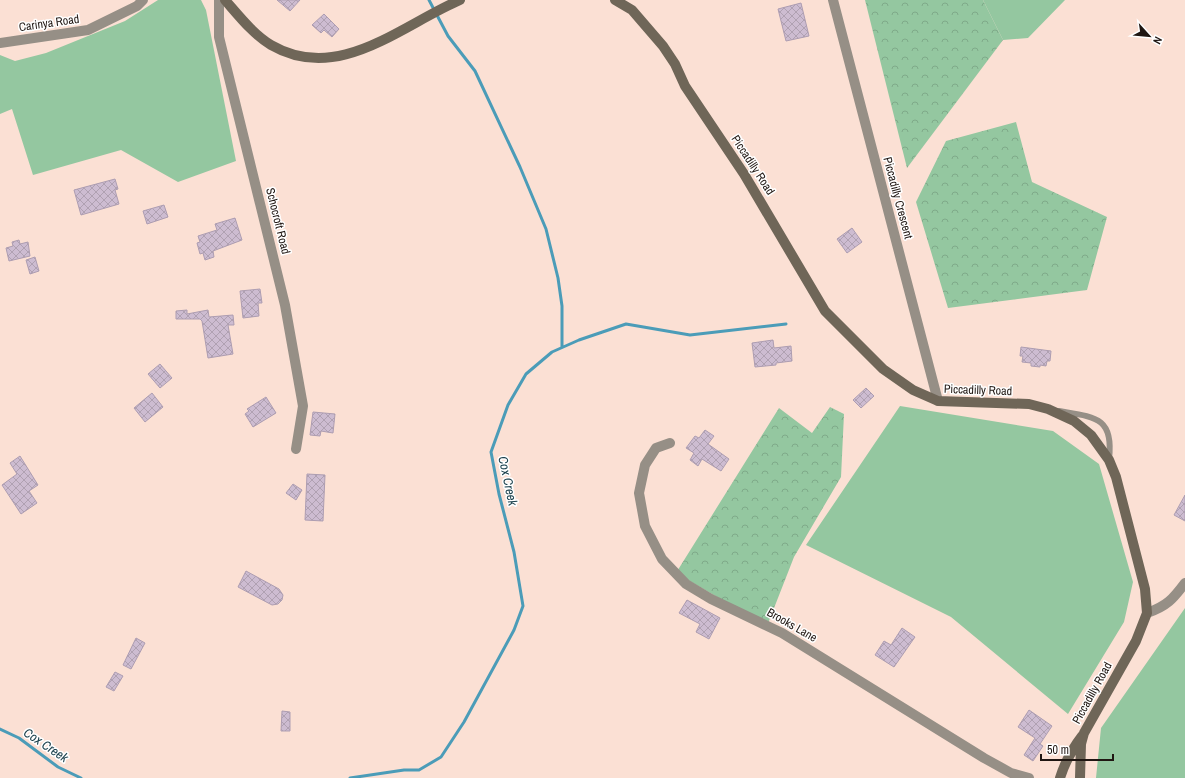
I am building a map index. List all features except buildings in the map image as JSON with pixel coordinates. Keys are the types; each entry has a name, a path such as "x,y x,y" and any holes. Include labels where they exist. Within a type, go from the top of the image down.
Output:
{"main road":[{"path":"225,0 249,26 271,44 298,56 315,59 340,57 378,42 458,1"},
{"name":"Piccadilly Road","path":"615,0 632,10 663,46 675,64 685,86 744,174 825,311 883,369 913,390 938,402 1029,404 1048,409 1074,421 1091,435 1109,460 1116,477 1145,589 1147,613 1136,642 1084,733 1081,744 1080,778"},
{"path":"1060,778 1064,765 1073,747 1084,733"}],"street":[{"name":"Carinya Road","path":"0,43 88,30 137,6 143,0"},
{"name":"Schocroft Road","path":"219,0 219,37 285,305 302,398 303,406 296,449"},
{"name":"Piccadilly Crescent","path":"833,0 938,402"},
{"name":"Brooks Lane","path":"670,442 656,448 645,465 639,493 646,526 662,559 686,584 711,599 782,633 984,758 1011,773 1029,778"},
{"path":"1147,613 1162,608 1172,600 1185,583"}],"lane":[{"path":"1048,409 1081,415 1104,425 1108,430 1110,437 1109,460"}],"green space":[{"path":"158,0 201,0 206,10 236,161 178,182 121,150 33,175 12,109 0,114 0,55 15,61 46,53 125,21"},
{"path":"865,0 983,0 1003,40 907,168"},
{"path":"983,0 1065,0 1028,38 1003,40"},
{"path":"1016,122 1032,182 1107,217 1087,290 948,308 916,202 946,141"},
{"path":"900,406 1053,431 1099,464 1133,582 1124,622 1068,714 951,617 806,545"},
{"path":"830,407 844,414 841,477 794,557 767,626 676,573 779,408 812,433"},
{"path":"1185,608 1185,778 1096,778 1101,728"}],"waterway":[{"path":"429,0 448,36 475,71 520,167 546,229 558,278 562,306 562,347"},
{"name":"Cox Creek","path":"350,778 404,770 419,770 441,757 464,722 514,630 523,606 514,552 499,494 491,452 508,405 526,374 552,352 579,340 626,324 690,335 786,324"},
{"name":"Cox Creek","path":"0,729 19,738 58,767 81,778"}]}
